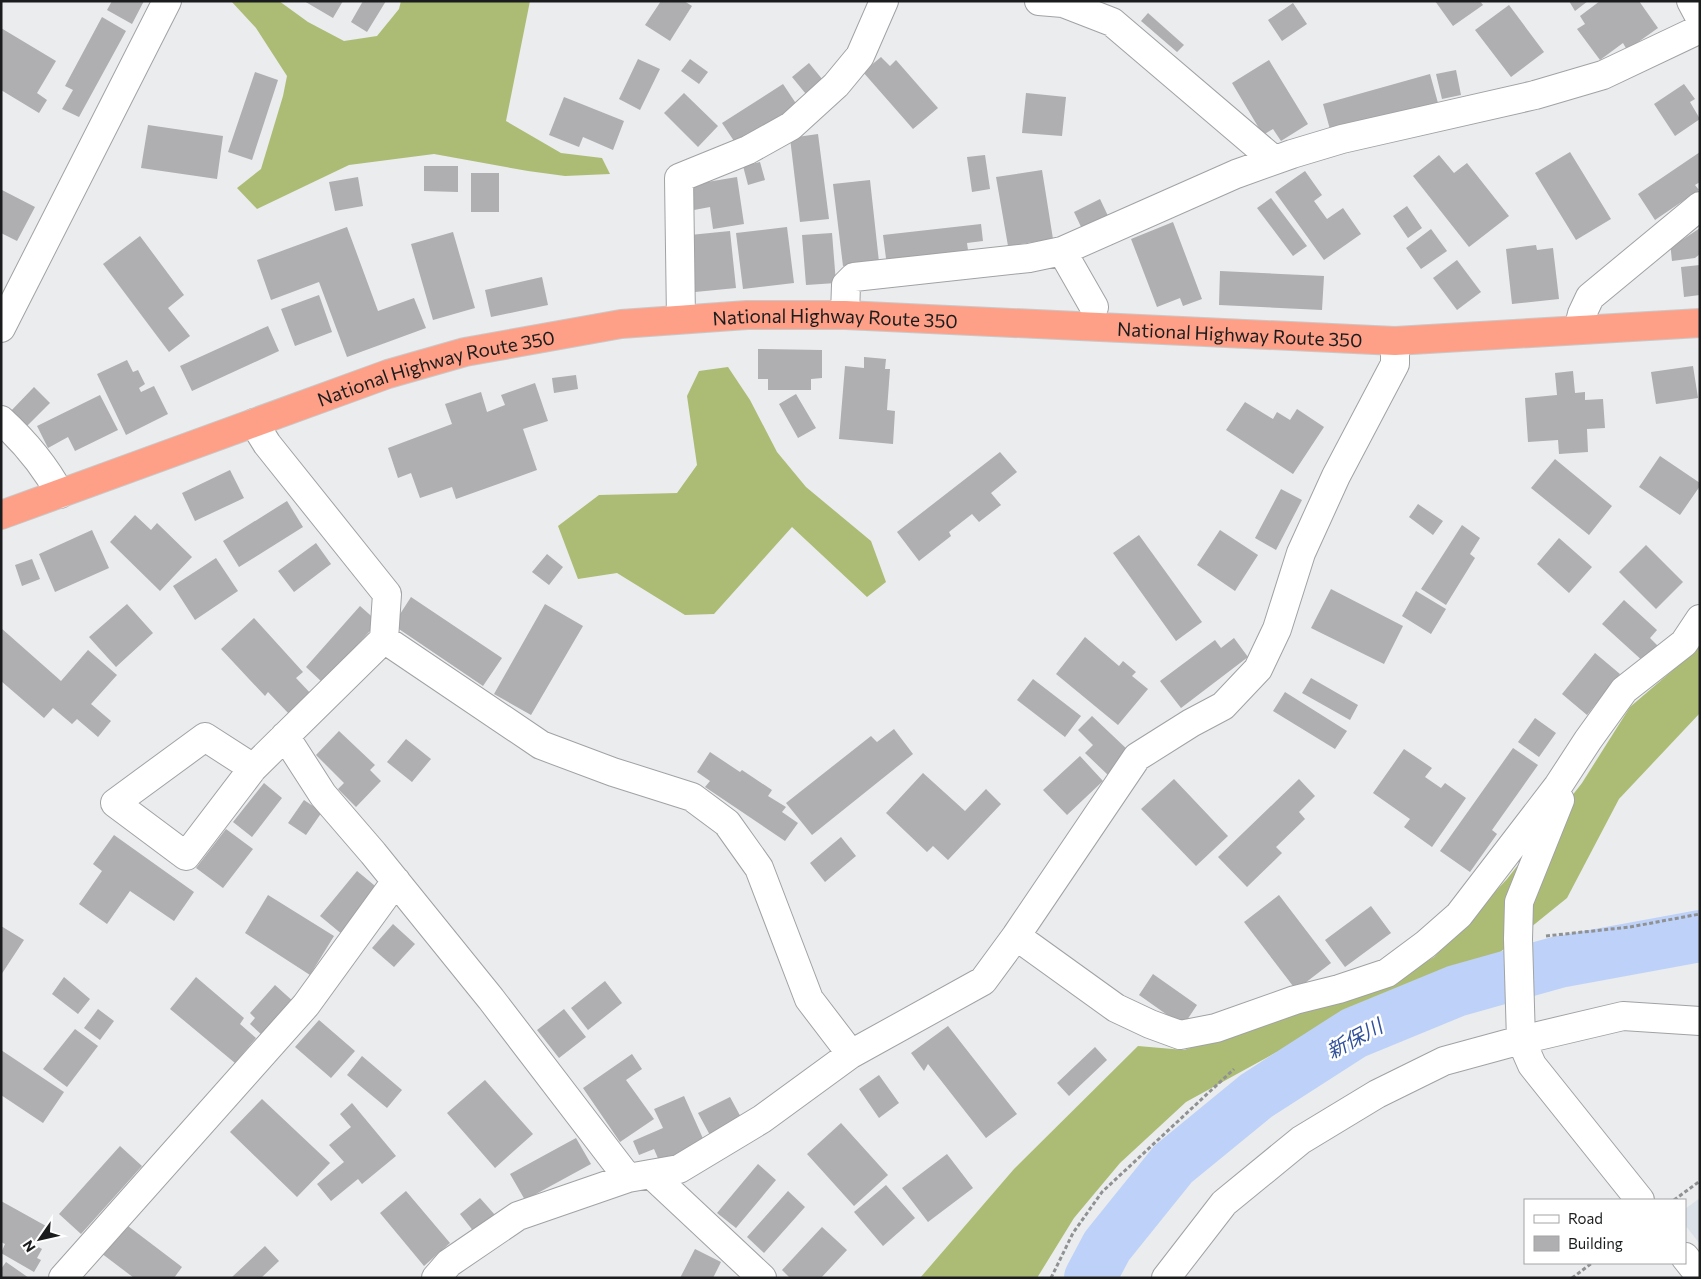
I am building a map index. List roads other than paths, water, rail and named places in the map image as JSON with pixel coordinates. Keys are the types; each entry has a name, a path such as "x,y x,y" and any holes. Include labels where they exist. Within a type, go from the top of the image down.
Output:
{"highway":[{"name":"National Highway Route 350","path":"1,515 388,374 466,352 621,324 747,315 845,315 1395,341 1700,323"}],"street":[{"path":"1,328 167,1"},
{"path":"681,319 680,178 748,150 791,126 836,85 860,56 884,1"},
{"path":"1039,1 1063,3 1112,22 1274,160"},
{"path":"1691,1 1700,18"},
{"path":"845,315 846,285 854,277 1029,258 1062,251 1236,174 1274,160 1342,139 1535,95 1594,77 1700,29"},
{"path":"1578,330 1582,314 1590,297 1700,206"},
{"path":"1062,251 1094,307"},
{"path":"436,1278 449,1263 518,1216 640,1176 678,1170 762,1119 851,1054 983,981 1016,936 1137,757 1190,723 1223,706 1258,669 1277,629 1300,553 1336,476 1395,364 1395,341"},
{"path":"1,420 19,436 49,474 60,494"},
{"path":"253,768 205,737 115,804 186,856 253,768 384,638 387,594 267,444 254,423"},
{"path":"1016,936 1116,1008 1180,1036 1216,1028 1295,1000 1339,989 1387,973 1426,944 1459,915 1558,786 1624,690 1684,643 1700,619"},
{"path":"384,638 541,745 613,772 692,797 727,823 759,868 809,999 851,1054"},
{"path":"285,736 323,795 640,1176 762,1278"},
{"path":"1558,786 1561,798 1519,902 1518,947 1521,1033 1532,1065 1639,1199"},
{"path":"63,1278 306,1005 396,882"},
{"path":"1166,1278 1224,1203 1301,1140 1377,1094 1444,1061 1521,1033 1623,1016 1700,1021"},
{"path":"1686,1258 1700,1276"}],"waterway":[{"name":"新保川","path":"1090,1278 1107,1246 1173,1164 1256,1096 1354,1033 1456,991 1559,962 1700,936"}]}
